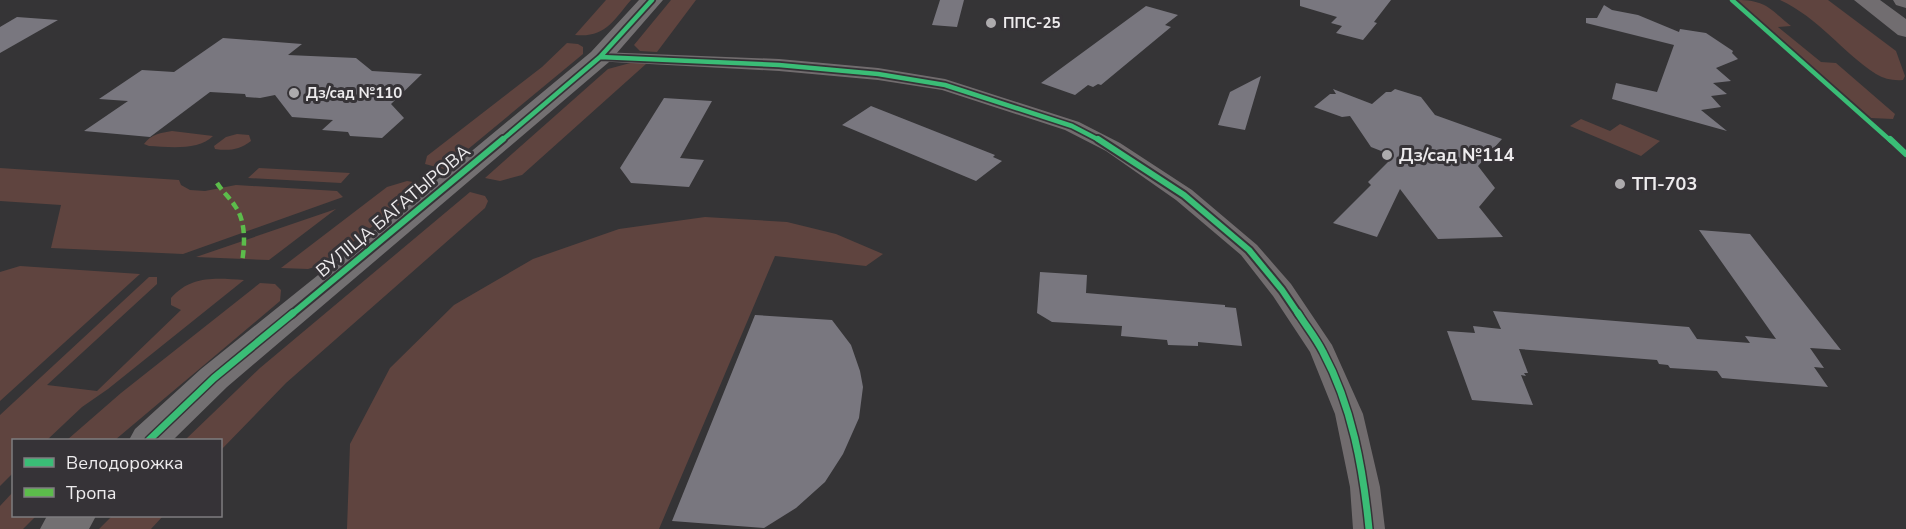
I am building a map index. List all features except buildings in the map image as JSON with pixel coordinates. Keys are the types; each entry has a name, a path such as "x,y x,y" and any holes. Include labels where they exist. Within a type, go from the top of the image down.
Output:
{"main road":[{"path":"1865,0 1906,30"}],"street":[{"name":"ВУЛІЦА БАГАТЫРОВА","path":"151,439 214,378 455,180 600,57 652,0"},
{"path":"600,57 779,65 878,74 934,83 1072,126 1113,147 1184,195 1240,243 1282,290 1323,351 1348,414 1365,487 1369,529"},
{"path":"62,529 74,517"}],"shaded area":[{"path":"606,0 631,0 601,31 594,34 575,35"},
{"path":"671,0 696,0 657,52 640,51 634,45"},
{"path":"1737,0 1755,2 1772,10 1791,26 1778,27 1821,62 1836,63 1895,114 1893,119 1871,118"},
{"path":"1780,0 1828,0 1896,51 1905,76 1903,80 1889,79 1876,74 1807,16"},
{"path":"567,43 583,47 583,54 444,169 425,164 427,156 542,67"},
{"path":"634,62 646,64 522,175 500,181 485,178 608,69"},
{"path":"1581,119 1610,131 1620,124 1660,141 1641,156 1570,126"},
{"path":"172,131 213,136 207,141 192,146 165,147 144,144 153,136"},
{"path":"237,134 249,135 251,141 234,149 215,149 214,146 226,137"},
{"path":"0,168 179,180 181,185 190,190 205,191 236,185 337,191 343,197 183,254 51,248 61,205 0,201"},
{"path":"259,168 350,173 341,183 248,178"},
{"path":"407,181 425,184 327,263 308,269 281,268 387,187"},
{"path":"470,192 485,196 488,201 485,208 286,383 222,449 222,439 186,439 260,368"},
{"path":"336,209 269,260 196,257"},
{"path":"705,217 787,222 836,234 883,254 866,266 775,256 659,529 347,529 350,444 390,368 454,305 533,259 619,229"},
{"path":"20,266 140,274 0,401 0,272"},
{"path":"149,277 157,277 157,284 47,385 97,391 181,310 171,305 171,298 179,291 187,285 204,280 244,280 108,389 82,407 48,439 12,439 12,474 0,486 0,415"},
{"path":"260,283 275,284 281,290 280,301 116,439 68,439 121,393"},
{"path":"12,493 12,517 35,517 23,529 0,529 0,506"},
{"path":"111,517 162,517 151,529 99,529"}],"marked path":[{"path":"217,183 236,206 242,222 244,236 242,262"}],"cycle path":[{"path":"150,439 214,378 455,180 600,57 652,0"},
{"path":"1732,0 1906,154"},
{"path":"600,57 779,65 878,74 945,85 1072,126 1113,147 1184,195 1249,250 1282,290 1323,351 1349,414 1365,487 1369,529"}],"place":[{"name":"ППС-25","path":"991,23"},
{"name":"Дз/сад №110","path":"294,93"},
{"name":"Дз/сад №114","path":"1387,155"},
{"name":"ТП-703","path":"1620,184"}]}
